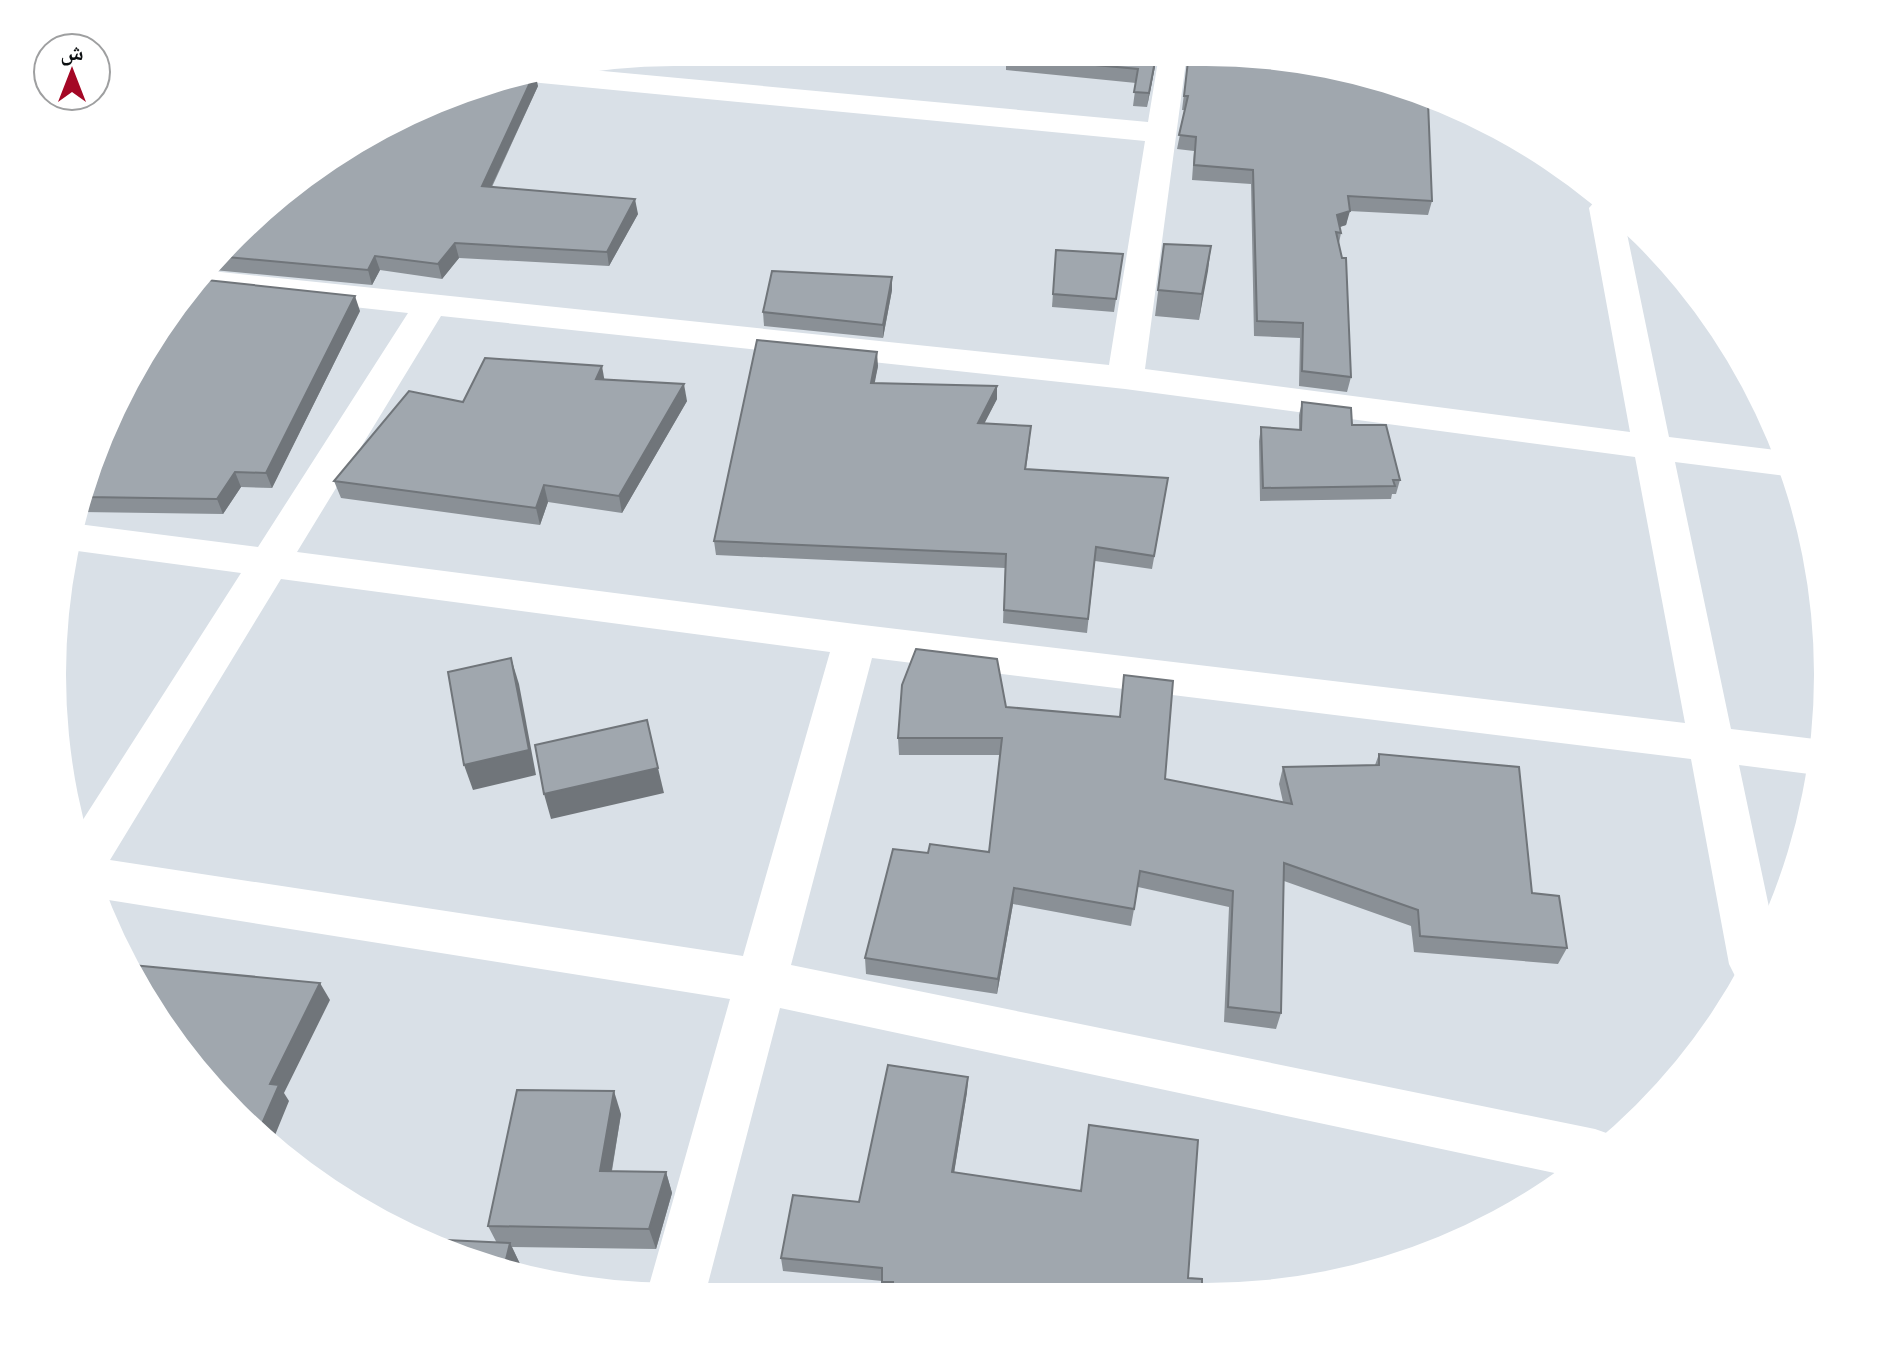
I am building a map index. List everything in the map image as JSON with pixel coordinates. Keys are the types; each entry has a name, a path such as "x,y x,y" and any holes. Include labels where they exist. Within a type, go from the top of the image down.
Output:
{"street":[{"path":"1125,378 1171,66"},
{"path":"565,76 1162,133"},
{"path":"1607,217 1751,944"},
{"path":"210,282 1125,378 1776,463"},
{"path":"92,848 430,306"},
{"path":"82,538 855,640 1809,756"},
{"path":"678,1283 855,640"},
{"path":"101,879 761,981 1582,1152"}],"building":[{"path":"1106,66 1154,66 1149,93 1134,92 1138,69"},
{"path":"1187,66 1245,67 1324,78 1428,108 1432,201 1348,196 1350,211 1337,215 1341,233 1336,232 1342,258 1346,258 1351,377 1302,371 1303,323 1257,321 1253,170 1194,165 1196,137 1179,135 1188,96 1184,96"},
{"path":"529,84 482,186 635,199 607,252 455,243 438,264 375,256 368,270 231,257 304,192 370,148 442,112 517,87"},
{"path":"1164,244 1211,246 1202,294 1158,290"},
{"path":"1056,250 1123,254 1116,299 1053,294"},
{"path":"772,271 892,277 883,325 763,312"},
{"path":"211,281 355,296 266,473 235,472 217,499 93,497 129,405 169,336"},
{"path":"757,340 877,352 871,383 997,386 978,423 1031,426 1025,469 1168,478 1154,556 1096,547 1088,619 1004,610 1006,554 714,541"},
{"path":"485,358 602,366 596,379 684,384 619,496 544,485 536,508 334,481 409,391 463,402"},
{"path":"1302,402 1351,408 1352,425 1386,425 1400,480 1393,480 1395,486 1263,488 1261,427 1301,430"},
{"path":"916,649 997,659 1006,707 1120,717 1124,675 1173,681 1165,779 1292,804 1283,767 1379,765 1379,754 1519,767 1532,893 1559,896 1567,948 1420,936 1418,910 1284,863 1281,1013 1228,1007 1233,891 1140,871 1134,909 1014,888 998,979 865,958 893,849 928,853 930,844 989,852 1002,738 898,738 902,685"},
{"path":"511,658 529,750 464,765 448,672"},
{"path":"647,720 658,768 544,794 535,745"},
{"path":"141,966 320,983 270,1084 279,1085 263,1122 217,1076 192,1045"},
{"path":"888,1065 968,1077 952,1172 1081,1191 1089,1125 1198,1140 1188,1278 1202,1279 1202,1283 893,1283 882,1282 882,1268 781,1258 793,1195 859,1202"},
{"path":"517,1090 614,1091 600,1171 666,1172 649,1229 488,1226"},
{"path":"450,1240 510,1243 506,1259"}]}
